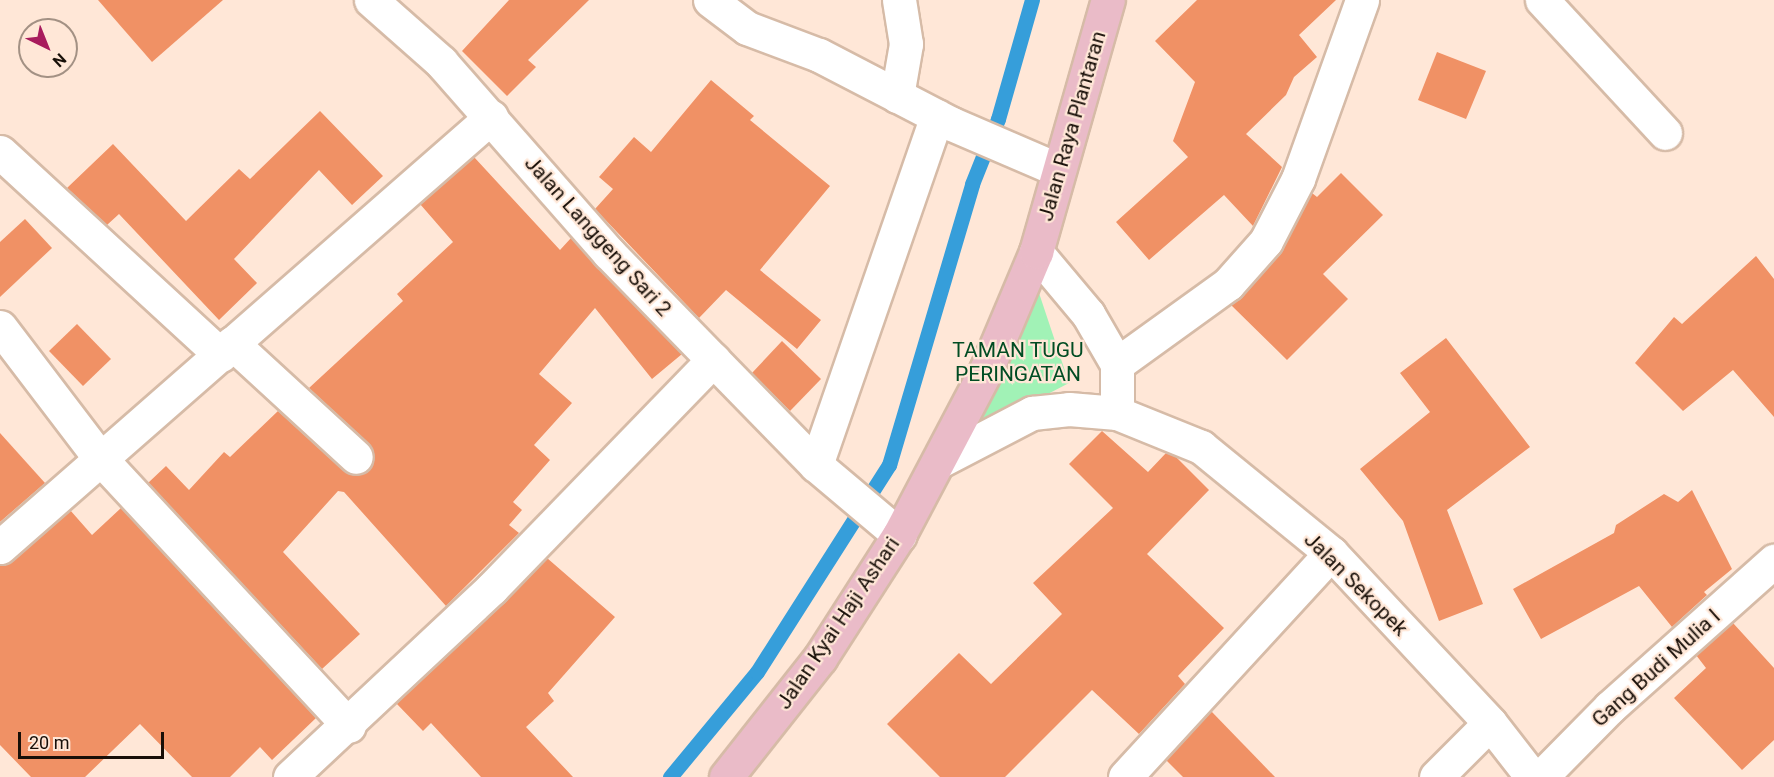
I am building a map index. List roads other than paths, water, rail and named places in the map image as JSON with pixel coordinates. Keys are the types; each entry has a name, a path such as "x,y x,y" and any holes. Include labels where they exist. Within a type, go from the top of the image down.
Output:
{"main road":[{"name":"Jalan Raya Plantaran","path":"940,461 987,369 1036,252 1108,0"},
{"name":"Jalan Kyai Haji Ashari","path":"726,777 820,658 899,535 940,461"}],"street":[{"name":"Jalan Langgeng Sari 2","path":"371,0 441,62 609,253 820,469 864,510 899,535"},
{"path":"710,0 747,28 819,55 944,120 994,139 1059,170"},
{"path":"897,96 906,44 899,0"},
{"path":"1117,364 1228,284 1266,241 1298,179 1362,0"},
{"path":"1542,0 1665,133"},
{"path":"0,547 99,457 491,117"},
{"path":"820,469 944,120"},
{"path":"0,152 226,349 356,457"},
{"path":"1036,252 1088,314 1117,364 1117,413"},
{"path":"0,327 99,457 349,726"},
{"path":"290,777 349,726 492,588 713,360"},
{"name":"Jalan Sekopek","path":"940,461 1032,413 1069,409 1117,413 1201,447 1331,553 1490,723 1532,777"},
{"path":"1125,777 1331,553"},
{"name":"Gang Budi Mulia I","path":"1541,777 1610,707 1774,561"},
{"path":"1436,777 1490,723"}],"waterway":[{"path":"670,777 757,672 889,465 972,184 998,119 1032,0"}],"park label":[{"name":"TAMAN TUGU PERINGATAN","path":"1018,362"}]}
